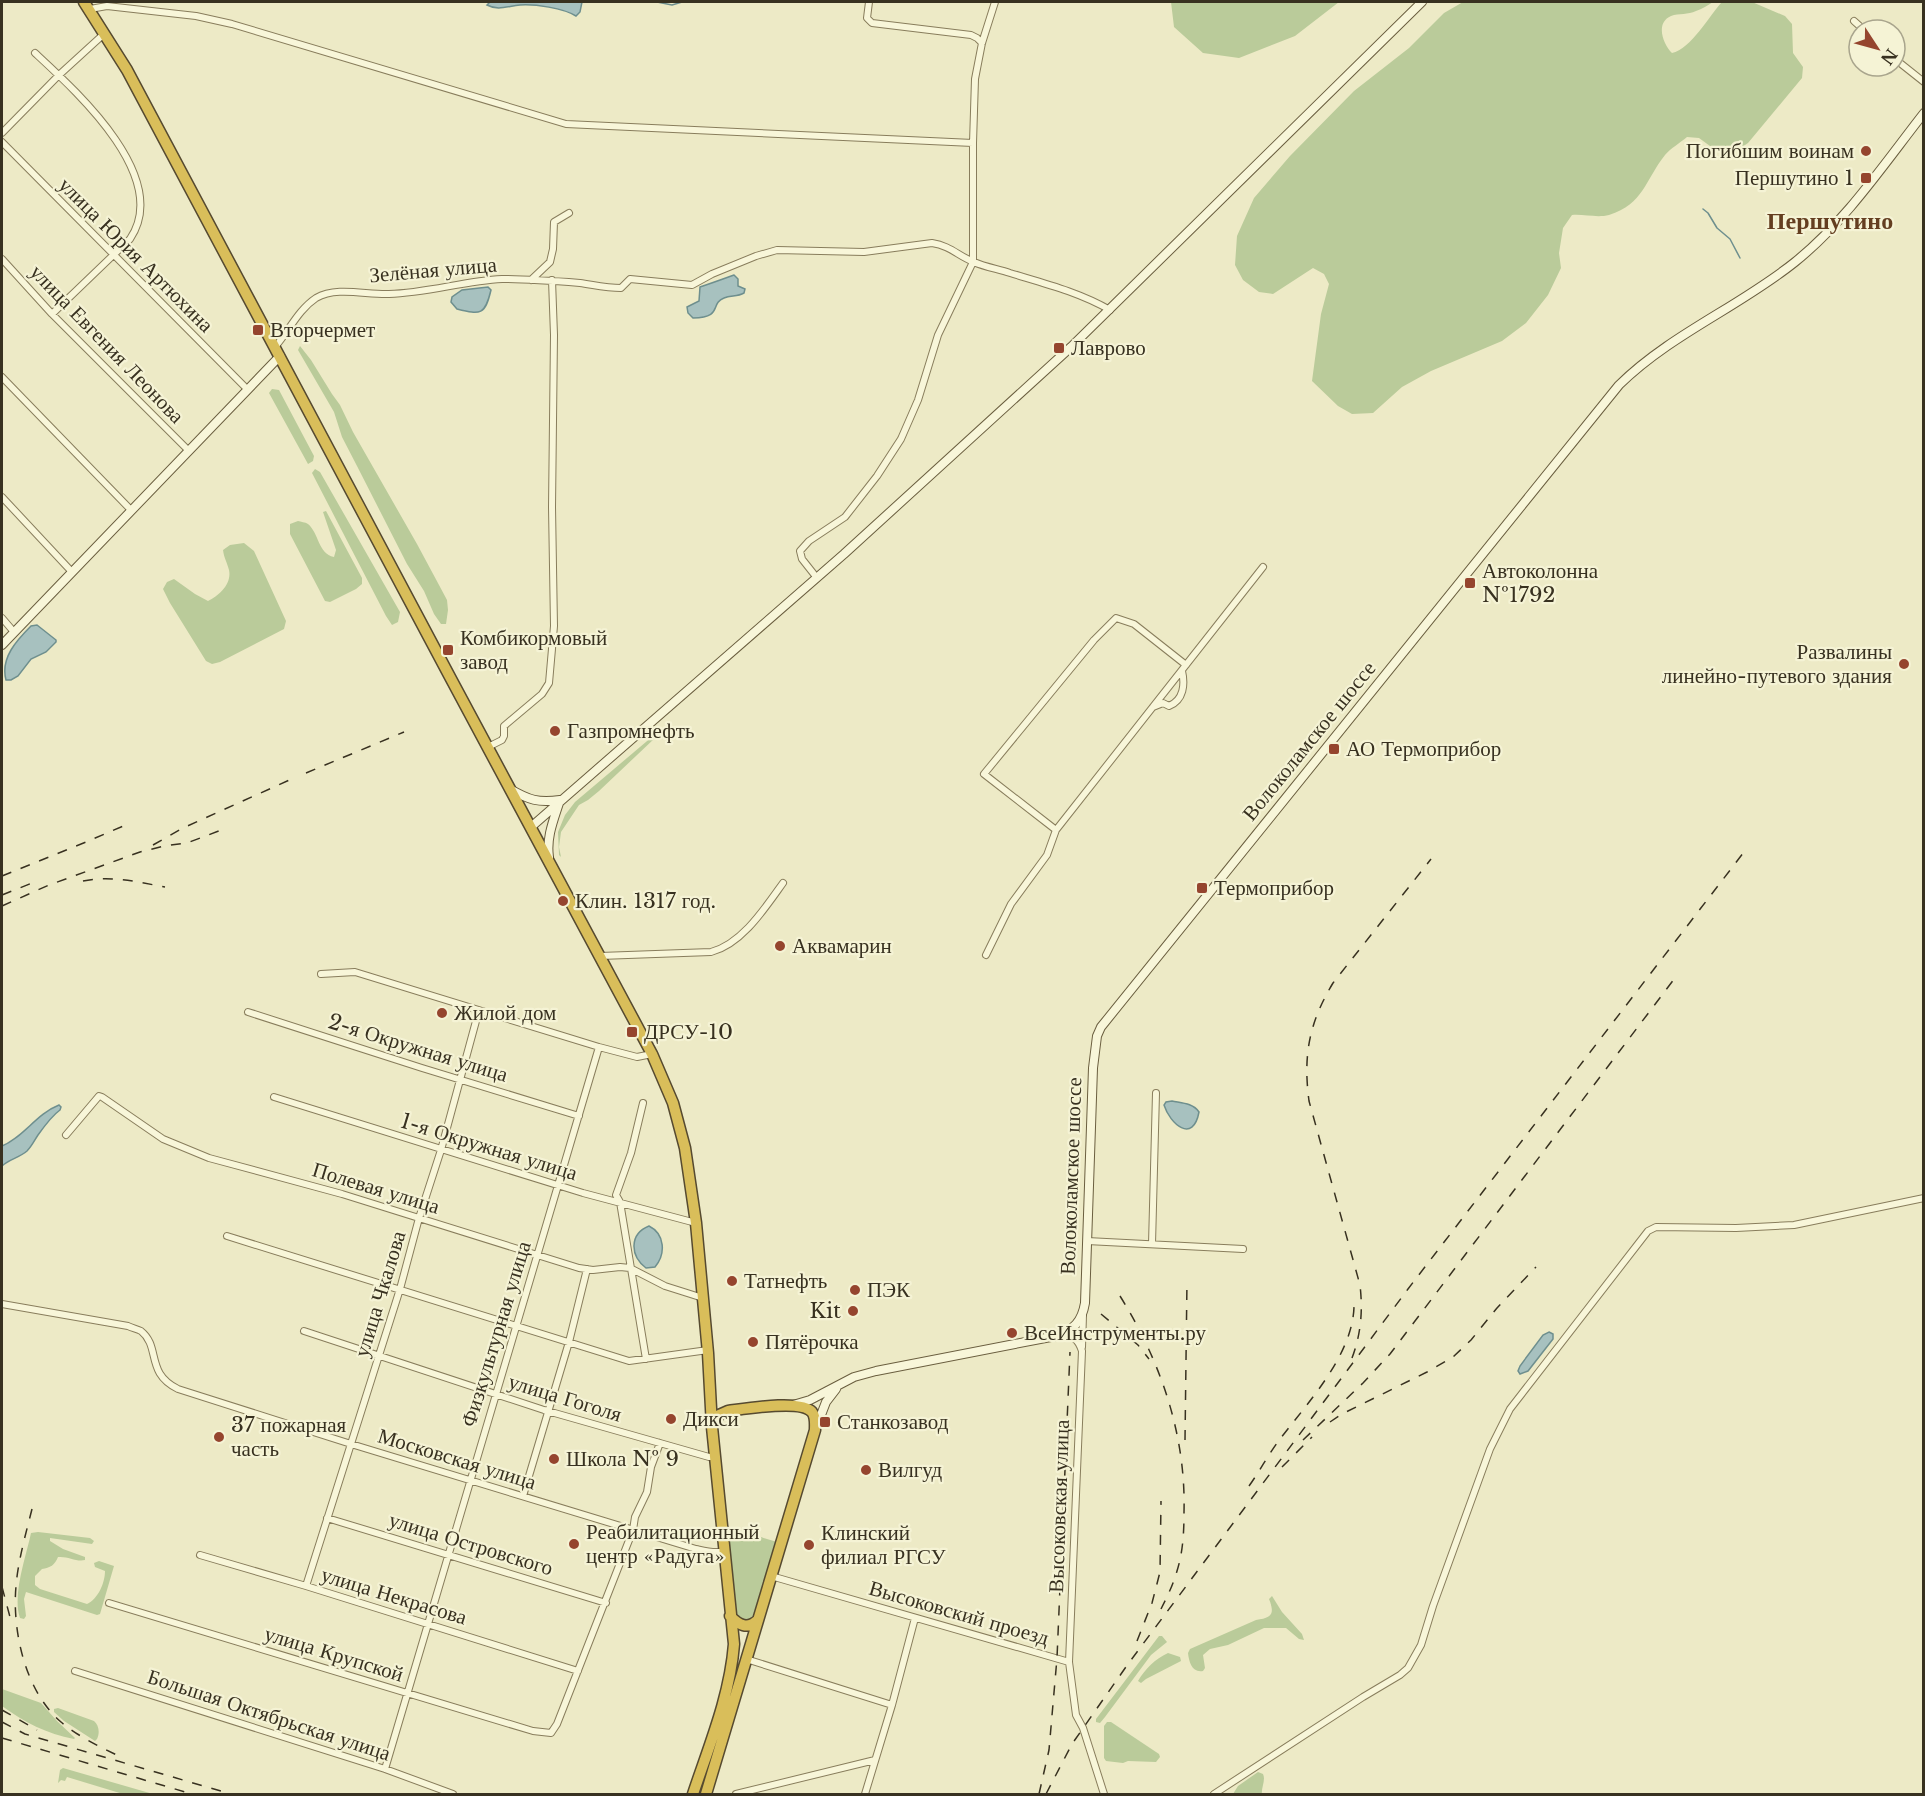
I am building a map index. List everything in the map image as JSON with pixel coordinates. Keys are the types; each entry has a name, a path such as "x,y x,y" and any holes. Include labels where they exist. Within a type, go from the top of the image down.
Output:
{"highway":[{"path":"87,5 127,70 550,862 652,1054 673,1103 686,1148 696,1222 708,1350 712,1427 734,1644 732,1666 723,1703 693,1794"},
{"path":"711,1398 719,1408 728,1411"},
{"path":"706,1794 815,1430 815,1418 811,1410 803,1406 791,1405 728,1411 719,1415 712,1427"},
{"path":"730,1616 741,1625 746,1626 758,1620"}],"street":[{"path":"868,2 867,18 872,23 971,35 982,43"},
{"path":"817,578 802,559 800,551 809,541 845,517 877,476 901,439 916,405 938,335 973,262 975,79 982,43 995,2"},
{"path":"531,827 817,578 980,431 1110,310 1422,2"},
{"path":"87,5 196,16 232,24 566,124 973,143"},
{"path":"2,133 59,75 105,33"},
{"path":"35,53 59,75 102,123 130,163 137,181 140,201 138,221 130,238 52,314"},
{"path":"1907,69 1923,82"},
{"name":"Волоколамское шоссе","path":"1083,1315 1093,1068 1097,1036 1112,1012 1488,550 1619,385 1650,357 1678,337 1756,291 1812,248 1858,197 1923,113"},
{"name":"улица Юрия Артюхина","path":"2,142 248,390"},
{"path":"531,280 550,262 554,222 569,213"},
{"name":"Зелёная улица","path":"277,351 292,322 316,299 337,292 388,294 425,292 502,279 552,280 607,288 621,288 630,279 692,285 712,274 777,250 864,252 932,243 951,248 973,262"},
{"name":"улица Евгения Леонова","path":"2,259 52,314 189,451"},
{"path":"973,262 1089,299 1110,310"},
{"path":"488,747 502,740 504,726 542,694 549,683 554,626 552,280"},
{"path":"2,645 248,390 277,351"},
{"path":"2,377 131,510"},
{"path":"2,497 72,572"},
{"path":"986,955 1011,904 1047,855 1056,830 1263,567"},
{"path":"2,618 15,632"},
{"path":"1056,830 984,774 1094,640 1116,618 1134,624 1184,668 1185,684 1173,704 1169,706 1163,703 1152,708"},
{"path":"510,789 534,801 561,800"},
{"path":"550,862 548,847 550,831 561,800"},
{"path":"600,956 711,952 723,949 743,933 783,883"},
{"path":"321,974 355,972 599,1047 637,1057 652,1054"},
{"name":"улица Чкалова","path":"306,1586 400,1289 479,1010"},
{"name":"2-я Окружная улица","path":"248,1012 579,1116"},
{"name":"Физкультурная улица","path":"385,1769 599,1047"},
{"path":"1152,1244 1156,1093"},
{"name":"Полевая улица","path":"66,1135 99,1096 102,1096 173,1144 209,1158 342,1194 587,1269 630,1268 665,1286 703,1298"},
{"name":"1-я Окружная улица","path":"274,1097 558,1185 696,1222"},
{"path":"643,1103 631,1153 616,1195 620,1202 646,1359"},
{"path":"1214,1794 1400,1676 1408,1668 1414,1659 1500,1427 1510,1409 1648,1231 1656,1227 1736,1228 1794,1225 1923,1198"},
{"path":"227,1236 629,1361 708,1350"},
{"path":"1087,1241 1243,1249"},
{"path":"523,1496 569,1342 587,1269"},
{"name":"Московская улица","path":"2,1304 140,1330 148,1340 158,1372 173,1386 351,1444 633,1530 703,1550 720,1553 725,1551"},
{"path":"1056,1336 1074,1327 1083,1315"},
{"name":"Высоковская улица","path":"1083,1315 1069,1662 1076,1715 1085,1733 1104,1794"},
{"name":"улица Гоголя","path":"304,1331 549,1411 715,1457"},
{"path":"791,1405 810,1400 854,1377 876,1371 1056,1336 1069,1335 1075,1338 1082,1351"},
{"path":"815,1430 829,1396 854,1377"},
{"path":"578,1671 606,1603 633,1530 635,1517 647,1492 651,1467 660,1443"},
{"name":"улица Островского","path":"327,1518 606,1603"},
{"name":"улица Некрасова","path":"200,1556 306,1586 578,1671"},
{"name":"Высоковский проезд","path":"771,1576 1069,1662"},
{"name":"улица Крупской","path":"109,1603 533,1731 551,1732 557,1724 578,1671"},
{"path":"865,1794 915,1618"},
{"path":"746,1659 892,1705"},
{"name":"Большая Октябрьская улица","path":"75,1671 385,1769 453,1794"},
{"path":"736,1794 875,1760"}],"green space":[{"path":"1171,2 1339,2 1295,36 1239,58 1203,53 1174,27"},
{"path":"1463,2 1713,2 1693,12 1674,15 1666,19 1663,23 1662,34 1672,53 1693,39 1722,2 1752,2 1785,16 1792,24 1793,53 1803,67 1802,78 1748,143 1736,151 1721,154 1699,138 1687,137 1665,155 1643,190 1630,204 1609,215 1572,215 1563,228 1559,253 1561,268 1548,295 1526,323 1502,341 1431,371 1402,387 1373,413 1352,414 1338,406 1312,381 1321,314 1329,284 1324,274 1313,268 1273,294 1259,292 1243,280 1235,265 1237,236 1254,198 1290,156 1354,91 1409,48 1444,13"},
{"path":"300,346 340,405 447,600 446,624 441,624 434,614 424,591 407,564 342,437 334,412 298,350"},
{"path":"272,389 279,390 314,456 313,461 308,464 269,393"},
{"path":"315,469 320,472 400,612 398,622 392,625 386,616 312,473"},
{"path":"326,511 362,578 362,584 356,589 330,602 325,601 290,534 290,524 298,521 307,523 325,552 334,557 336,550 323,512"},
{"path":"244,543 254,551 286,621 284,629 212,664 206,661 163,589 167,582 174,579 208,601 212,599 224,589 229,580 229,570 223,550 230,545"},
{"path":"653,736 655,738 599,791 579,805 561,832 559,847 561,857 559,855 558,832 565,815 575,802"},
{"path":"728,1527 777,1542 754,1615 744,1621 737,1616"},
{"path":"31,1533 90,1538 94,1541 92,1544 50,1538 50,1541 63,1549 85,1557 85,1560 58,1557 52,1566 42,1569 35,1576 35,1585 40,1589 87,1604 98,1595 105,1576 105,1571 95,1567 94,1563 99,1561 114,1566 100,1614 97,1615 26,1592 24,1599 26,1616 24,1619 20,1618 18,1598 21,1576"},
{"path":"1272,1596 1282,1612 1302,1634 1304,1640 1299,1639 1286,1628 1264,1628 1228,1645 1210,1649 1203,1655 1205,1668 1203,1671 1194,1669 1188,1656 1190,1649 1256,1620 1266,1618 1272,1612 1269,1599"},
{"path":"1159,1636 1167,1642 1151,1655 1100,1723 1096,1722 1096,1719"},
{"path":"1168,1653 1180,1657 1181,1661 1141,1683 1138,1681 1151,1665"},
{"path":"2,1689 41,1703 75,1738 45,1731 10,1712 2,1706"},
{"path":"58,1708 94,1721 98,1729 97,1739 95,1741 64,1721 54,1712 54,1709"},
{"path":"1107,1722 1111,1722 1159,1754 1160,1757 1156,1762 1106,1761 1104,1758 1104,1726"},
{"path":"63,1768 153,1794 123,1794 67,1777 65,1781 61,1780 58,1783 60,1770"},
{"path":"1258,1772 1264,1776 1262,1794 1233,1794 1238,1786"}],"water":[{"path":"490,2 582,2 580,12 576,16 541,6 520,5 495,8 487,5"},
{"path":"734,275 738,279 738,286 745,289 744,293 720,301 709,315 693,318 688,313 687,307 699,301 700,287"},
{"path":"488,287 491,290 489,298 481,311 457,309 451,302 452,297 462,290"},
{"path":"37,625 56,642 46,652 31,659 18,676 6,680 5,664 11,650 31,626"},
{"path":"1172,1101 1190,1105 1199,1112 1192,1127 1182,1128 1171,1119 1164,1105"},
{"path":"59,1105 60,1110 45,1125 27,1151 2,1166 2,1146 17,1137 43,1114"},
{"path":"649,1226 661,1239 662,1250 655,1267 646,1268 637,1258 634,1246 638,1234"},
{"path":"1549,1332 1553,1334 1553,1339 1528,1371 1520,1374 1518,1371 1520,1366 1543,1335"}],"waterway":[{"path":"657,2 672,5 682,2"},
{"path":"1703,209 1717,228 1730,239 1740,258"}],"railway":[{"path":"306,773 404,732"},
{"path":"153,845 183,828 296,777"},
{"path":"2,876 128,824"},
{"path":"2,906 49,885 140,852 187,843 224,829"},
{"path":"1046,1794 1072,1744 1128,1664 1408,1289 1744,852"},
{"path":"1352,1358 1361,1322 1360,1285 1309,1101 1307,1069 1310,1040 1318,1012 1333,983 1431,859"},
{"path":"83,881 114,879 165,887"},
{"path":"2,895 32,883"},
{"path":"1303,1440 1390,1354 1678,974"},
{"path":"1330,1422 1453,1357 1536,1267"},
{"path":"1185,1440 1187,1280"},
{"path":"1120,1296 1135,1321 1159,1373 1181,1455 1184,1483 1182,1549 1170,1591 1161,1609"},
{"path":"1249,1486 1277,1443 1328,1376 1347,1340 1354,1301"},
{"path":"1101,1314 1138,1345 1149,1359"},
{"path":"1039,1794 1049,1750 1057,1658 1070,1352"},
{"path":"1282,1467 1312,1437"},
{"path":"1137,1641 1152,1603 1160,1572 1161,1501"},
{"path":"32,1509 22,1547 16,1586 16,1622 23,1659 38,1694 61,1722 82,1737 121,1757"},
{"path":"2,1587 10,1617"},
{"path":"2,1710 37,1730"},
{"path":"2,1722 25,1734 231,1794"},
{"path":"2,1738 192,1794"}],"place":[{"name":"Погибшим воинам","path":"1866,151"},
{"name":"Першутино 1","path":"1866,178"},
{"name":"Вторчермет","path":"258,330"},
{"name":"Лаврово","path":"1059,348"},
{"name":"Автоколонна №1792","path":"1470,583"},
{"name":"Комбикормовый завод","path":"448,650"},
{"name":"Развалины линейно-путевого здания","path":"1904,664"},
{"name":"Газпромнефть","path":"555,731"},
{"name":"АО Термоприбор","path":"1334,749"},
{"name":"Термоприбор","path":"1202,888"},
{"name":"Клин. 1317 год.","path":"563,901"},
{"name":"Аквамарин","path":"780,946"},
{"name":"Жилой дом","path":"442,1013"},
{"name":"ДРСУ-10","path":"632,1032"},
{"name":"Татнефть","path":"732,1281"},
{"name":"ПЭК","path":"855,1290"},
{"name":"Kit","path":"853,1311"},
{"name":"ВсеИнструменты.ру","path":"1012,1333"},
{"name":"Пятёрочка","path":"753,1342"},
{"name":"Дикси","path":"671,1419"},
{"name":"Станкозавод","path":"825,1422"},
{"name":"37 пожарная часть","path":"219,1437"},
{"name":"Школа № 9","path":"554,1459"},
{"name":"Вилгуд","path":"866,1470"},
{"name":"Реабилитационный центр «Радуга»","path":"574,1544"},
{"name":"Клинский филиал РГСУ","path":"809,1545"}],"district":[{"name":"Першутино","path":"1830,220"}]}
